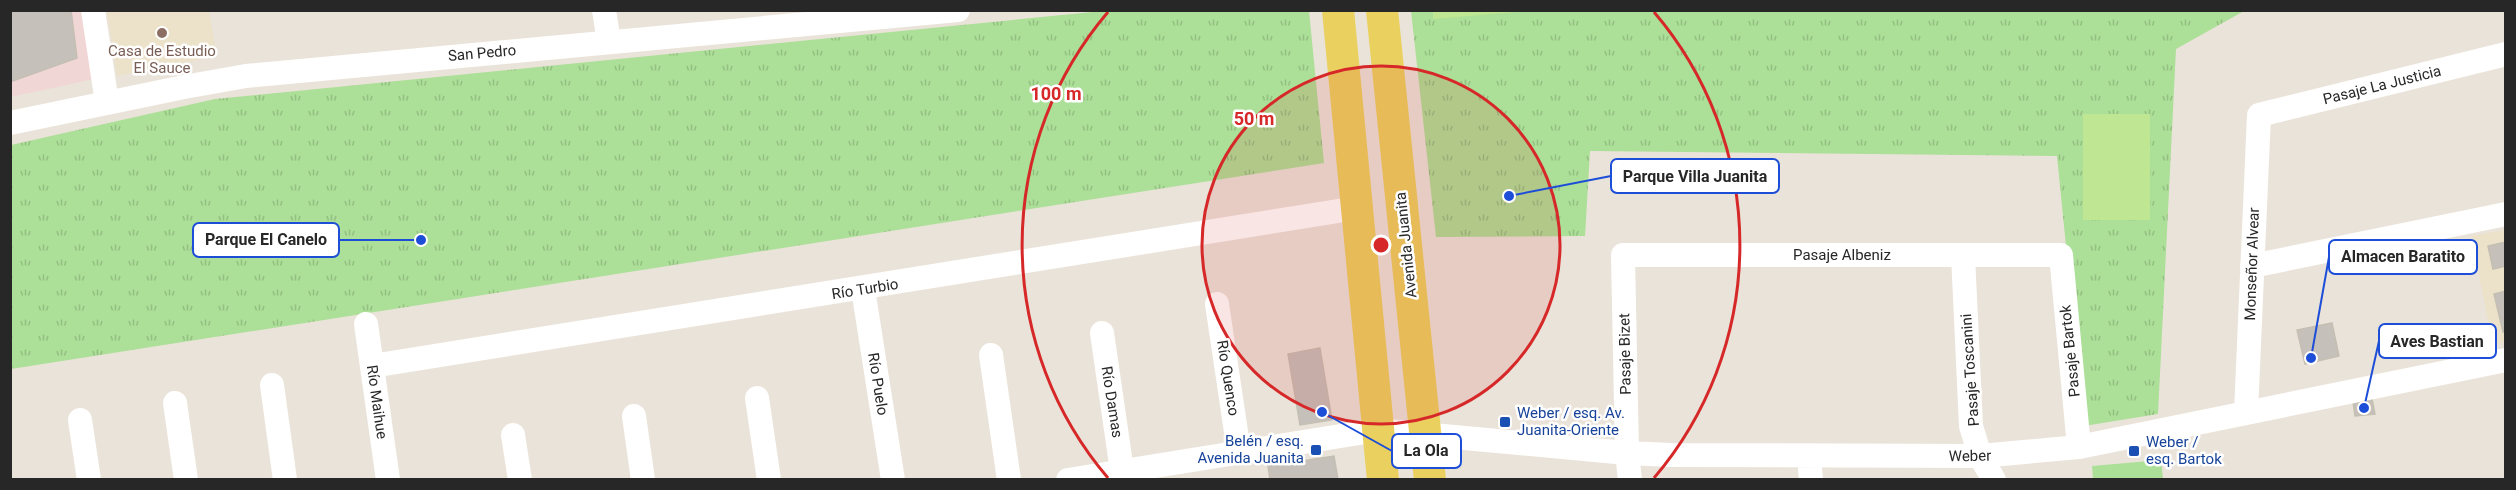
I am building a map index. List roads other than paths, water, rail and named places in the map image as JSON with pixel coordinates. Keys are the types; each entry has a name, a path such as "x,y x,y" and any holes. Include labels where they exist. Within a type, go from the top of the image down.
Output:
{"main road":[{"path":"1338,10 1383,480"},
{"name":"Avenida Juanita","path":"1382,10 1430,480"}],"street":[{"path":"93,10 107,103"},
{"path":"604,10 609,42"},
{"name":"San Pedro","path":"10,123 246,76 609,42 826,16 958,10"},
{"name":"Pasaje La Justicia","path":"2259,115 2505,54"},
{"name":"Monseñor Alvear","path":"2246,413 2259,115"},
{"name":"Río Turbio","path":"372,366 1357,208"},
{"path":"2252,266 2505,214"},
{"name":"Pasaje Albeniz","path":"1623,255 2061,255"},
{"name":"Pasaje Bizet","path":"1623,255 1629,480"},
{"name":"Pasaje Toscanini","path":"1963,255 1971,426 1980,456 1995,480"},
{"name":"Pasaje Bartok","path":"2061,255 2079,447"},
{"name":"Río Puelo","path":"863,289 893,480"},
{"name":"Río Quenco","path":"1217,304 1239,452"},
{"name":"Río Maihue","path":"366,324 388,480"},
{"name":"Río Damas","path":"1102,333 1122,471"},
{"path":"991,356 1010,480"},
{"name":"Weber","path":"1068,480 1377,430 1627,453 1980,456 2079,447 2505,360"},
{"path":"272,385 285,480"},
{"path":"757,398 769,480"},
{"path":"175,403 186,480"},
{"path":"633,416 644,480"},
{"path":"80,420 89,480"},
{"path":"513,435 520,480"},
{"path":"1809,456 1811,480"}],"place":[{"name":"Casa de Estudio El Sauce","path":"162,33"},
{"name":"Parque Villa Juanita","path":"1509,196"},
{"name":"Parque El Canelo","path":"421,240"},
{"name":"Almacen Baratito","path":"2311,358"},
{"name":"Aves Bastian","path":"2364,408"},
{"name":"La Ola","path":"1322,412"},
{"name":"Weber / esq. Av. Juanita-Oriente","path":"1505,422"},
{"name":"Belén / esq. Avenida Juanita","path":"1316,450"},
{"name":"Weber / esq. Bartok","path":"2134,451"}]}
